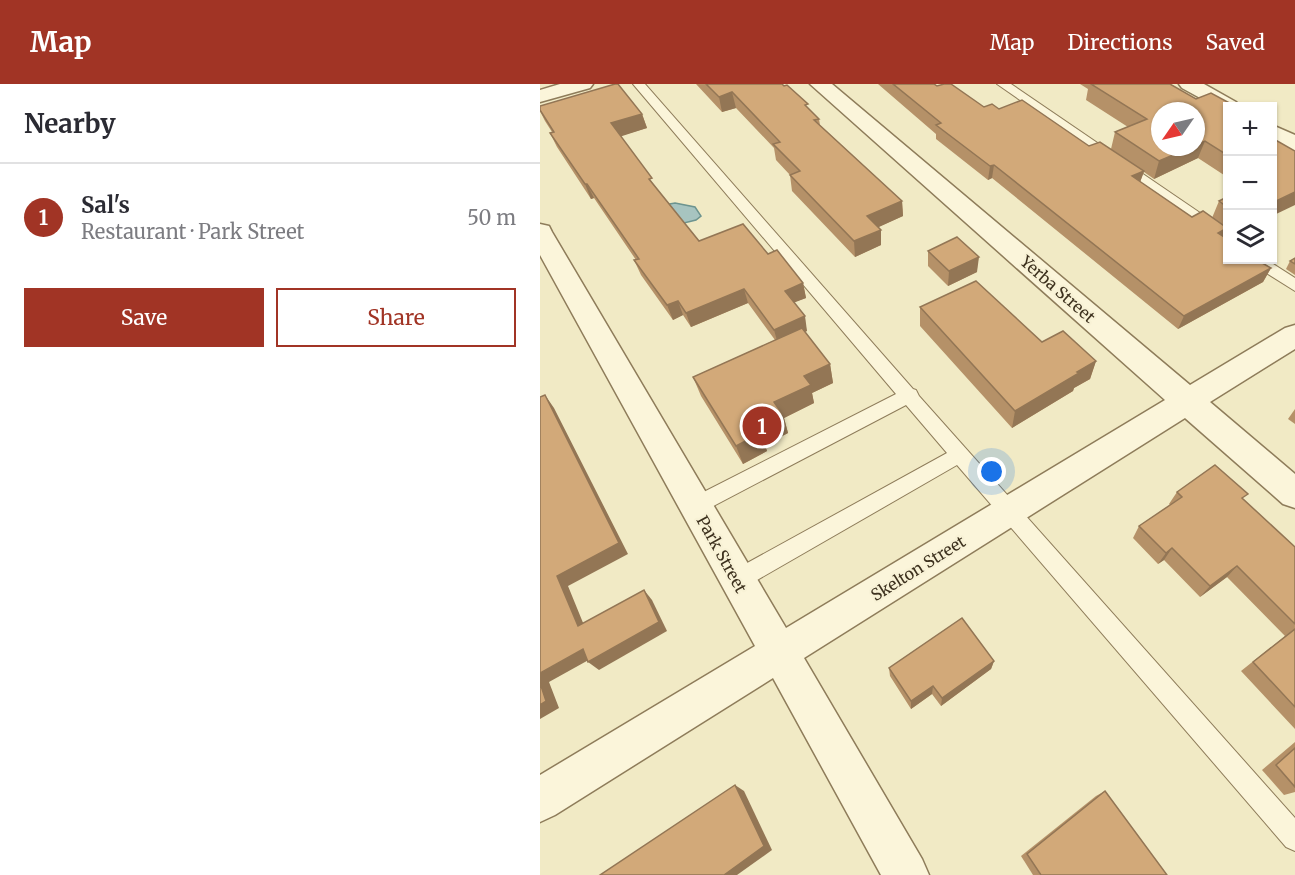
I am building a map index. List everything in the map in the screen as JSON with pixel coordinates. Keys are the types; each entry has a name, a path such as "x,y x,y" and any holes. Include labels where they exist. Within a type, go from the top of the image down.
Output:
{"street":[{"path":"540,96 583,84"},
{"name":"Yerba Street","path":"820,84 1295,494"},
{"path":"1190,84 1223,103"},
{"path":"1277,134 1295,144"},
{"name":"Park Street","path":"540,232 778,654 906,875"},
{"name":"Skelton Street","path":"540,800 1295,335"}],"lane":[{"path":"639,84 771,239 910,395 1295,838"},
{"path":"1003,84 1223,236"},
{"path":"1263,264 1295,286"},
{"path":"695,506 910,395"},
{"path":"736,580 961,454"}],"water":[{"path":"675,203 695,207 701,216 684,223 664,205"}],"building":[{"path":"618,84 642,114 611,123 652,178 649,179 699,241 743,224 768,254 777,250 803,283 785,291 805,316 774,330 744,289 686,313 678,301 667,305 634,260 639,259 550,133 554,132 540,110 540,106"},
{"path":"706,84 787,85 808,104 805,105 819,119 814,120 902,201 867,216 881,230 854,241 790,175 800,171 773,144 780,142 732,92 719,97"},
{"path":"893,84 934,84 937,86 951,84 984,107 992,104 999,109 1022,100 1089,146 1100,142 1144,171 1132,176 1192,217 1203,211 1223,225 1223,230 1218,233 1223,236 1223,264 1264,264 1271,268 1184,316 994,165 990,166 936,125 941,123"},
{"path":"1091,84 1170,84 1196,99 1211,93 1228,102 1223,102 1223,152 1205,141 1205,102 1151,102 1151,156 1115,132 1147,119"},
{"path":"1277,141 1295,151 1295,192 1277,201"},
{"path":"1151,156 1171,156 1159,161"},
{"path":"957,237 979,257 949,271 928,251"},
{"path":"976,281 1042,342 1063,331 1096,361 1015,411 920,307"},
{"path":"802,328 830,364 804,376 811,385 774,402 783,415 757,428 761,433 736,446 693,377"},
{"path":"545,395 619,543 557,576 578,626 644,590 659,622 588,662 583,649 540,673 540,397"},
{"path":"1215,465 1248,494 1242,498 1295,547 1295,624 1237,566 1210,586 1172,548 1166,553 1139,526 1182,497 1177,492"},
{"path":"962,618 994,661 942,698 933,686 911,701 889,668"},
{"path":"1295,629 1295,707 1253,662"},
{"path":"540,683 546,701 540,705"},
{"path":"1295,748 1295,787 1276,765"},
{"path":"735,785 764,846 724,875 600,875"},
{"path":"1105,791 1167,875 1041,875 1027,854"}],"place":[{"name":"Sal's","path":"762,426"}]}
